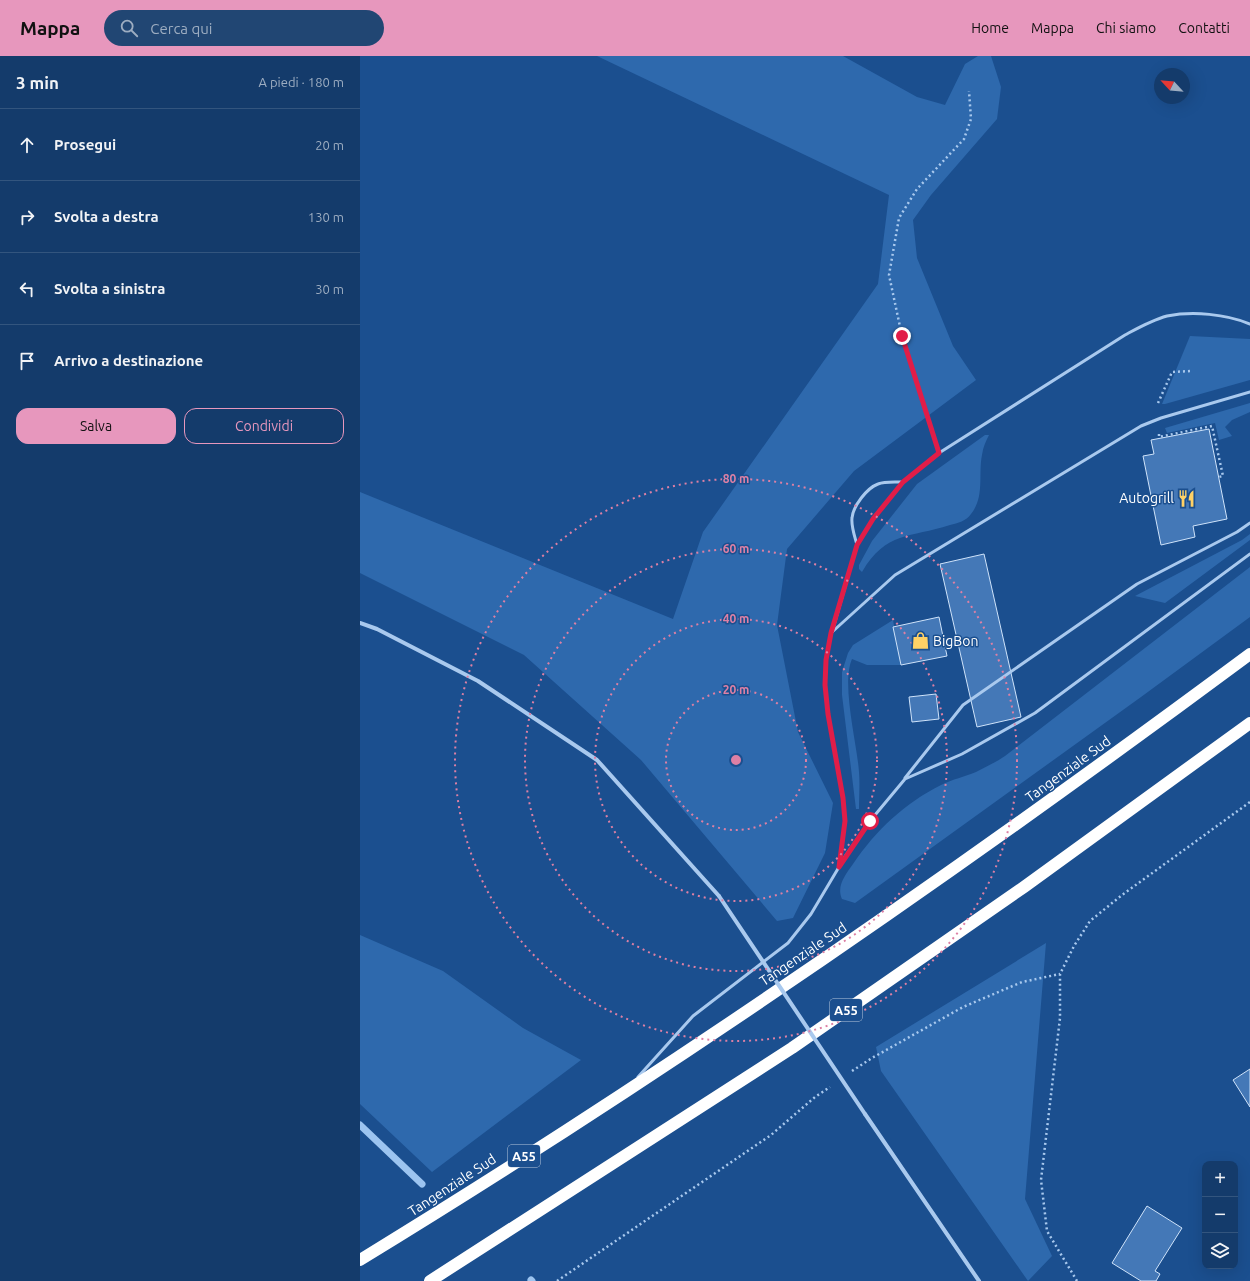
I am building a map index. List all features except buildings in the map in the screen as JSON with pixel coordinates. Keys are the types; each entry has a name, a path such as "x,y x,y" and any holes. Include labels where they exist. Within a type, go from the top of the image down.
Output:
{"highway":[{"name":"Tangenziale Sud","path":"360,1260 421,1223 761,1001 988,845 1250,654"},
{"name":"A55","path":"430,1281 792,1048 1030,882 1250,723"}],"street":[{"path":"360,623 378,629 478,681 597,760 719,896 979,1281"}],"lane":[{"path":"839,867 845,821 843,798 828,714 825,685 826,660 831,633 857,545 873,519 903,482 939,453 1118,339 1145,324 1168,316 1188,314 1221,316 1239,319 1250,324"},
{"path":"831,633 895,576 1141,426 1161,418 1250,392"},
{"path":"857,545 852,524 852,516 864,495 872,487 879,484 903,482"},
{"path":"628,1089 693,1016 788,943 811,914 839,867 870,821 963,705 1137,584 1237,532 1250,523"},
{"path":"905,779 962,754 1035,713 1250,554"}],"path":[{"path":"939,453 902,336 890,275 899,218 917,189 964,139 971,120 969,91"},
{"path":"1077,1281 1047,1231 1041,1180 1060,1018 1060,974 1074,946 1090,921 1122,895 1250,802"},
{"path":"846,1075 872,1058 963,1007 1022,982 1060,974"},
{"path":"557,1281 770,1135 815,1097 834,1084"}],"shaded area":[{"path":"597,56 843,56 917,97 945,105 965,64 978,56 991,56 1001,87 997,119 931,195 913,220 917,258 953,346 976,380 854,471 787,549 777,625 798,732 833,803 825,853 793,918 777,921 641,760 524,655 360,573 360,492 673,619 703,532 878,284 889,195"},
{"path":"1190,336 1250,339 1250,380 1162,404"},
{"path":"1250,403 1250,412 1232,420 1225,427 1232,436 1219,440 1215,423 1167,433 1165,428"},
{"path":"985,435 989,435 982,452 980,493 975,507 969,516 959,522 900,538 890,543 880,549 862,572 859,569 859,565 872,541 917,484"},
{"path":"1250,534 1250,540 1165,603 1135,596 1242,540"},
{"path":"1250,567 1250,617 855,903 842,899 840,889 847,872 871,840 903,809 915,800 941,785 976,772 1005,756"},
{"path":"893,620 901,665 867,665 852,659 849,670 849,698 859,777 859,809 856,809 842,695 842,672 848,653 853,645"},
{"path":"360,935 443,971 523,1028 581,1060 432,1172 360,1104"},
{"path":"1046,943 1025,1199 1052,1256 1028,1281 881,1071 876,1047"}],"waterway":[{"path":"360,1125 422,1184"}],"place":[{"name":"Autogrill","path":"1187,498"},
{"name":"BigBon","path":"920,641"}],"route":[{"path":"870,821 853,844 839,867 845,821 839,768 828,714 825,685 826,660 831,633 857,545 873,519 903,482 939,453 902,336"}]}
